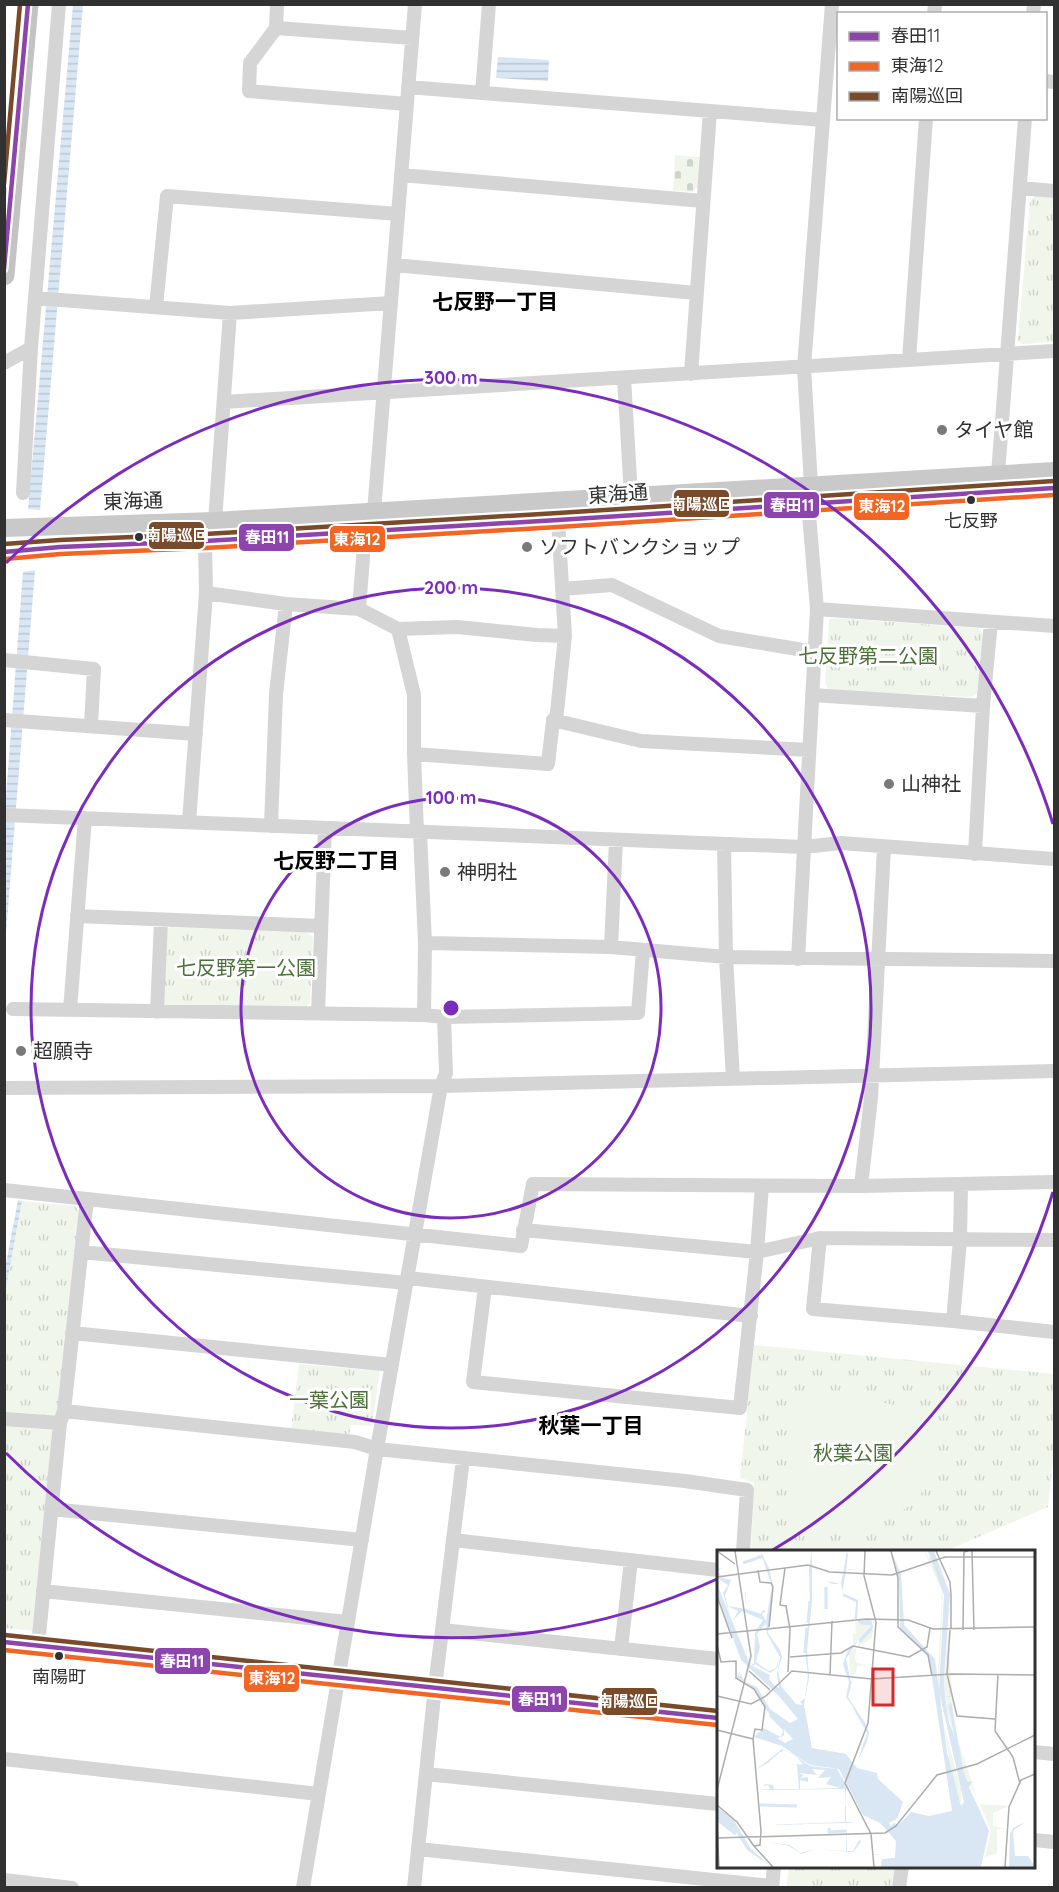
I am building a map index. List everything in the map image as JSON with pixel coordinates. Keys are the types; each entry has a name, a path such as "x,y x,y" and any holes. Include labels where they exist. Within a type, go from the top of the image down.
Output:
{"highway":[{"path":"4,148 16,4"},
{"path":"5,266 28,4"}],"main road":[{"name":"東海通","path":"4,552 558,520 998,474 1054,471"},
{"name":"東海通","path":"4,528 215,521 631,496 1054,488"}],"street":[{"path":"22,493 31,348 39,299 59,4"},
{"path":"277,4 276,28 250,63 249,91 407,104"},
{"path":"374,512 415,4"},
{"path":"482,93 489,4"},
{"path":"798,959 817,609 804,367 823,120 833,64 832,4"},
{"path":"276,28 412,38"},
{"path":"408,87 823,120"},
{"path":"691,374 710,111"},
{"path":"909,360 926,120"},
{"path":"998,474 1025,120"},
{"path":"401,175 703,201"},
{"path":"1020,188 1054,191"},
{"path":"156,307 167,196 398,214"},
{"path":"394,265 696,293"},
{"path":"39,299 230,313 391,303"},
{"path":"215,521 230,313"},
{"path":"4,363 31,348"},
{"path":"224,402 1054,351"},
{"path":"624,378 631,496"},
{"path":"556,721 565,636 558,520"},
{"path":"359,609 365,532"},
{"path":"189,822 206,593 205,541"},
{"path":"562,589 612,585 719,636 815,652"},
{"path":"206,593 286,604 359,609 398,629 457,627 565,636"},
{"path":"271,826 276,694 286,604"},
{"path":"817,609 1054,626"},
{"path":"975,854 983,706 991,622"},
{"path":"398,629 414,695 414,754 425,943 424,1015"},
{"path":"10,660 94,669 91,726"},
{"path":"812,695 983,706"},
{"path":"7,720 196,734"},
{"path":"414,754 549,764 553,720 641,741 809,750"},
{"path":"11,815 804,847 841,843 1054,859"},
{"path":"70,1010 85,818"},
{"path":"318,1013 325,828"},
{"path":"610,948 616,840"},
{"path":"724,844 726,957 733,1079"},
{"path":"861,1186 872,1075 884,847"},
{"path":"77,916 321,926"},
{"path":"157,1012 161,920"},
{"path":"425,943 610,948 726,957 1054,961"},
{"path":"13,1010 318,1013 444,1017 638,1013 643,950"},
{"path":"303,1887 377,1449 441,1086 446,1073 444,1017"},
{"path":"4,1088 441,1086 1054,1071"},
{"path":"4,1190 520,1245 533,1184 861,1186 1054,1182"},
{"path":"953,1321 960,1240 961,1184"},
{"path":"485,1287 473,1382 740,1408 751,1316 762,1186"},
{"path":"38,1645 51,1509 87,1200"},
{"path":"523,1230 757,1252 820,1238 1054,1240"},
{"path":"820,1238 813,1309 1054,1332"},
{"path":"81,1252 485,1287 751,1316"},
{"path":"72,1333 392,1365"},
{"path":"4,1419 62,1417 355,1442 377,1449 685,1481 747,1490 743,1550"},
{"path":"414,1887 435,1687 463,1459"},
{"path":"51,1509 362,1540"},
{"path":"453,1540 717,1570"},
{"path":"621,1649 631,1560"},
{"path":"43,1591 348,1622"},
{"path":"442,1630 717,1659"},
{"path":"4,1642 717,1718"},
{"path":"1035,1752 1054,1754"},
{"path":"4,1759 319,1794"},
{"path":"426,1774 717,1804"},
{"path":"1035,1840 1054,1842"},
{"path":"418,1849 772,1887 774,1868"},
{"path":"899,1887 902,1868"},
{"path":"4,1880 72,1887"}],"green space":[{"path":"675,155 700,157 698,187 692,192 673,191"},
{"path":"1035,196 1054,198 1054,342 1022,344 1018,340 1030,201"},
{"name":"七反野第二公園","path":"833,618 979,628 983,634 977,694 971,697 829,690 825,683 829,620"},
{"name":"七反野第一公園","path":"170,927 306,932 313,937 310,1003 306,1007 166,1006 162,1002 166,931"},
{"path":"22,1201 75,1206 80,1213 58,1410 52,1431 35,1631 5,1628 5,1293"},
{"name":"秋葉公園","path":"754,1345 1054,1374 1054,1452 1048,1507 948,1550 751,1550 754,1482 740,1478"},
{"name":"一葉公園","path":"299,1364 380,1371 372,1426 351,1425 349,1435 291,1429"},
{"path":"821,1393 840,1394 929,1412 935,1418 938,1441 935,1464 927,1483 915,1500 899,1513 881,1523 860,1528 838,1529 804,1523 788,1513 788,1427 800,1406"},
{"path":"789,1868 895,1868 892,1887 786,1888"}],"water":[{"path":"73,5 83,5 40,510 28,509"},
{"path":"498,57 549,60 548,81 496,78"},
{"path":"35,570 5,946 5,810 23,572"},
{"path":"18,1200 22,1201 5,1293 5,1269"}],"transit line":[{"name":"南陽巡回","path":"4,184 20,4"},
{"name":"春田11","path":"4,269 28,4"},
{"name":"南陽巡回","path":"4,544 558,513 1054,481"},
{"name":"春田11","path":"4,552 1054,488"},
{"name":"東海12","path":"5,559 1054,495"},
{"name":"南陽巡回","path":"5,1635 717,1711"},
{"name":"春田11","path":"4,1642 717,1718"},
{"name":"東海12","path":"4,1650 717,1725"}],"place":[{"name":"タイヤ館","path":"942,430"},
{"name":"七反野","path":"971,500"},
{"name":"ソフトバンクショップ","path":"527,547"},
{"name":"山神社","path":"889,784"},
{"name":"神明社","path":"445,872"},
{"name":"超願寺","path":"21,1051"},
{"name":"南陽町","path":"59,1656"}],"district":[{"name":"七反野一丁目","path":"495,302"},
{"name":"七反野二丁目","path":"336,861"},
{"name":"秋葉一丁目","path":"591,1426"}]}
